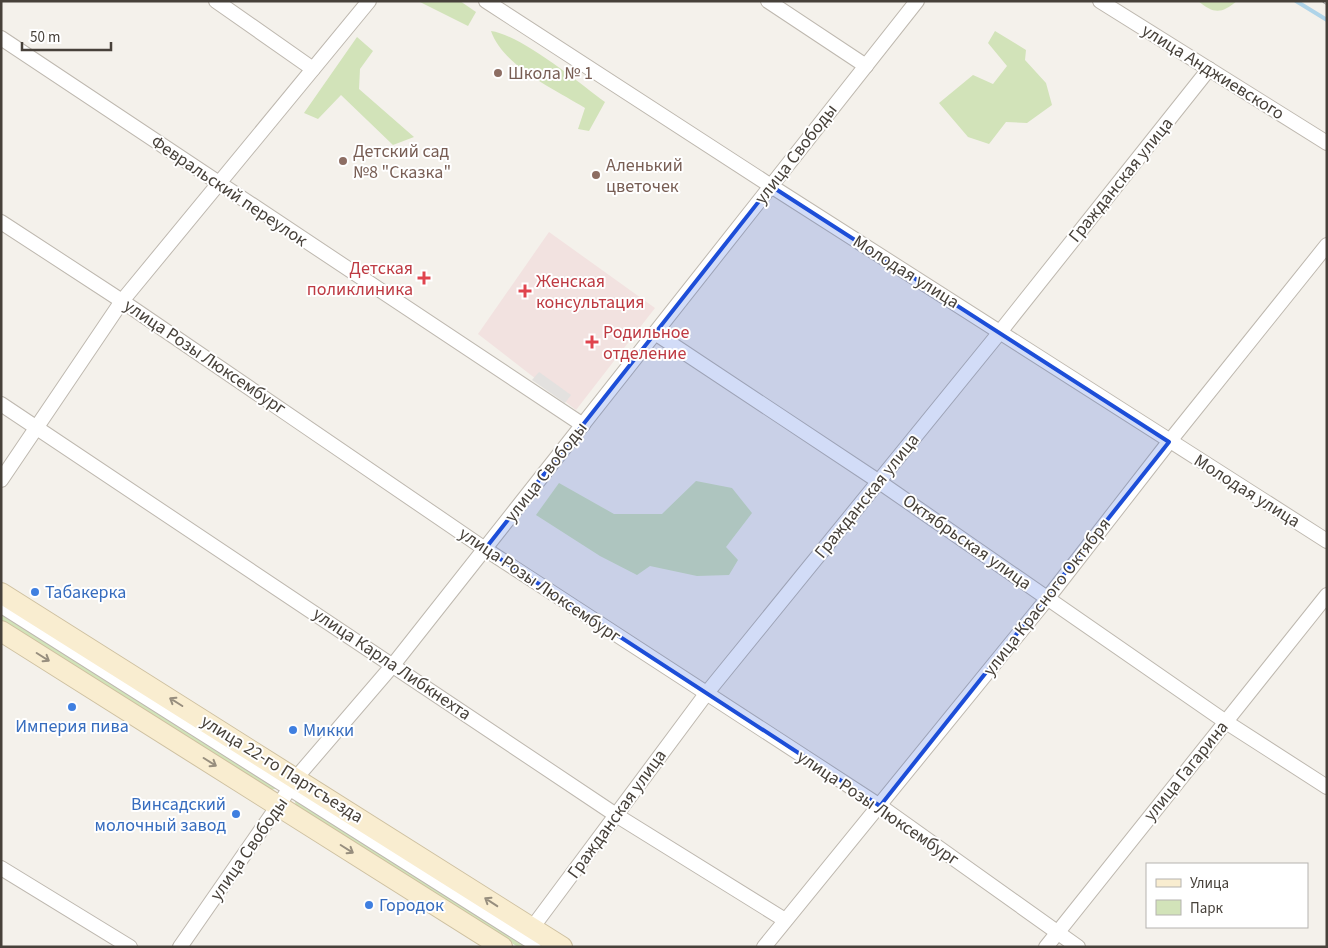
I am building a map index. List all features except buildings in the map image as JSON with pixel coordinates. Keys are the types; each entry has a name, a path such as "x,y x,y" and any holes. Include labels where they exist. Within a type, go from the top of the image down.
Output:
{"main road":[{"name":"улица 22-го Партсъезда","path":"1,593 289,792 502,947"},
{"name":"улица 22-го Партсъезда","path":"1,631 289,792 534,938 562,947"}],"street":[{"path":"216,1 313,69"},
{"path":"1,480 122,301 369,1"},
{"name":"Молодая улица","path":"486,1 1169,442 1327,541"},
{"path":"768,1 866,66"},
{"name":"улица Свободы","path":"180,947 289,792 393,665 917,1"},
{"name":"улица Анджиевского","path":"1100,1 1327,143"},
{"name":"Февральский переулок","path":"1,38 583,425"},
{"name":"Гражданская улица","path":"534,938 616,815 706,694 1000,332 1209,69"},
{"name":"улица Розы Люксембург","path":"1,222 122,301 485,549 880,806 1078,947"},
{"name":"улица Красного Октября","path":"764,947 1047,598 1327,245"},
{"name":"Октябрьская улица","path":"655,333 878,481 1226,722 1327,787"},
{"name":"улица Карла Либкнехта","path":"1,404 616,815 785,920"},
{"name":"улица Гагарина","path":"1046,947 1327,595"},
{"path":"1,608 289,792"},
{"path":"1,868 130,947"}],"highlighted area":[{"path":"771,186 1169,442 880,806 485,549"}],"shaded area":[{"path":"549,232 655,308 576,410 478,334"},
{"path":"539,372 571,395 565,403 532,380"}],"green space":[{"path":"418,1 460,1 476,12 468,26"},
{"path":"1198,1 1237,1 1218,11"},
{"path":"491,31 503,34 533,50 605,102 589,131 578,129 585,108 545,85 518,66 497,44"},
{"path":"995,31 1026,50 1025,60 1046,83 1052,105 1027,123 1006,122 989,144 968,137 939,103 973,75 993,84 1007,66 988,43"},
{"path":"357,37 373,51 360,69 359,89 414,137 393,145 341,95 318,119 304,113"},
{"path":"696,481 732,488 752,513 726,547 738,560 729,575 697,576 650,566 637,575 600,556 536,515 559,483 614,514 662,514"},
{"path":"1,614 279,788 270,790 1,624"},
{"path":"294,798 530,947 518,947 296,806"}],"waterway":[{"path":"1296,1 1327,20"}],"place":[{"name":"Школа № 1","path":"498,73"},
{"name":"Детский сад №8 \"Сказка\"","path":"343,161"},
{"name":"Аленький цветочек","path":"596,175"},
{"name":"Детская поликлиника","path":"424,278"},
{"name":"Женская консультация","path":"525,291"},
{"name":"Родильное отделение","path":"592,342"},
{"name":"Табакерка","path":"35,592"},
{"name":"Империя пива","path":"72,707"},
{"name":"Микки","path":"293,730"},
{"name":"Винсадский молочный завод","path":"236,814"},
{"name":"Городок","path":"369,905"}]}
